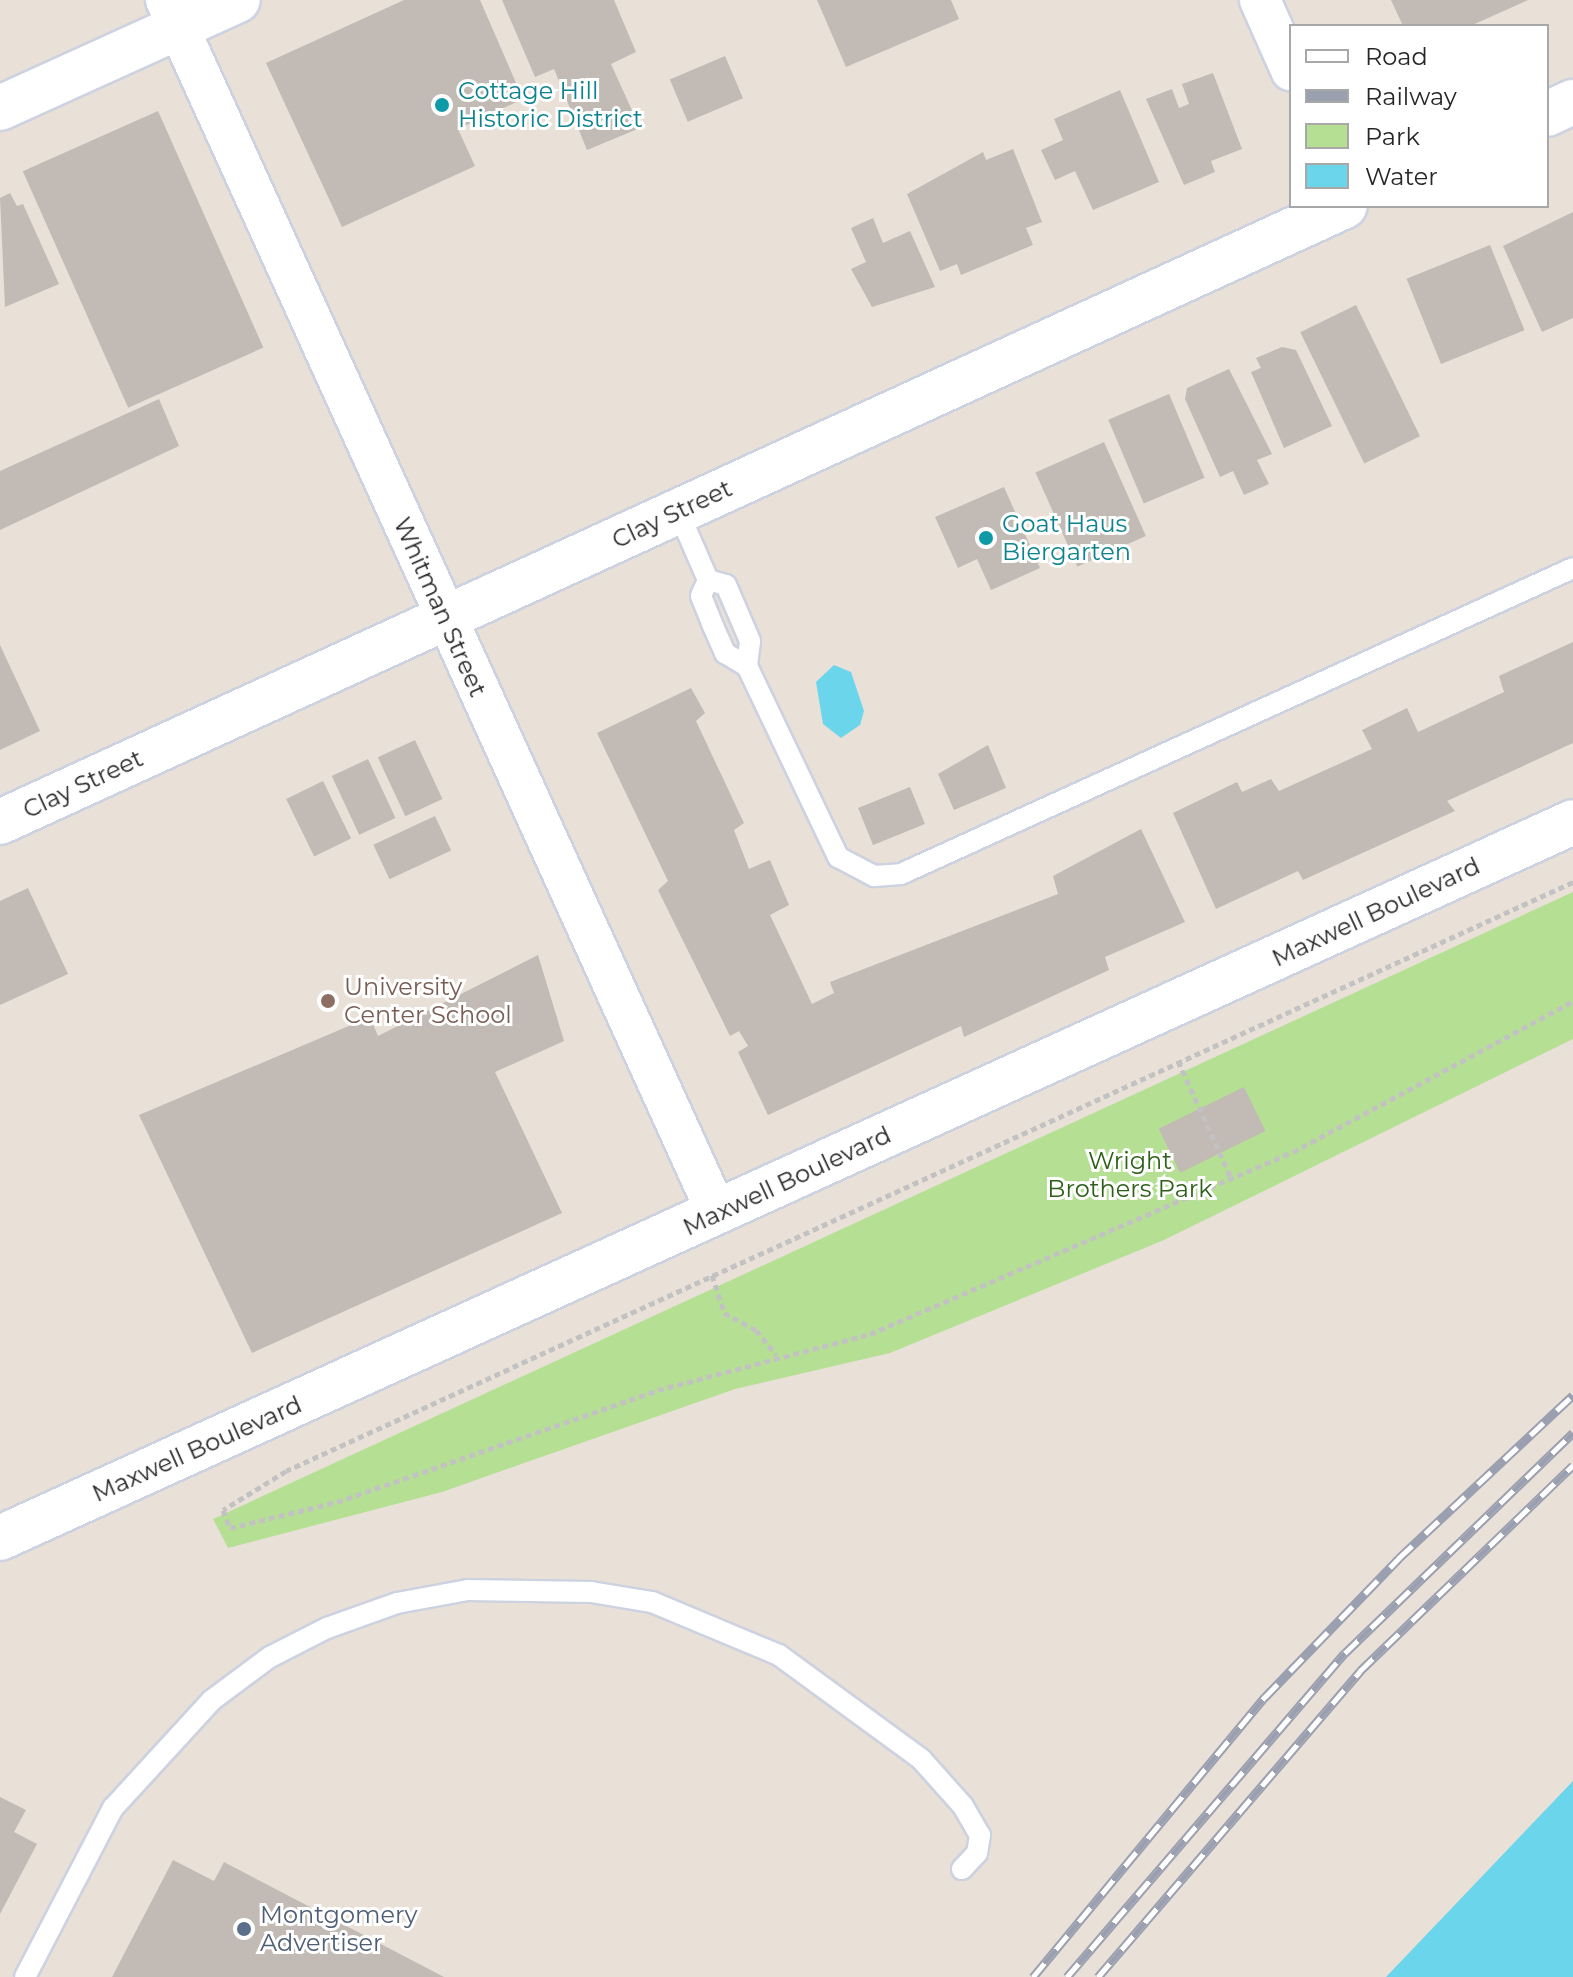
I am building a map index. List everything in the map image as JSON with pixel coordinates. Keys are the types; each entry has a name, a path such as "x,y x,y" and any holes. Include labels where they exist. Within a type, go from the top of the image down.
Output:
{"main road":[{"path":"0,108 172,14 238,0"},
{"path":"1549,113 1573,102"},
{"name":"Clay Street","path":"0,822 1341,208"},
{"name":"Maxwell Boulevard","path":"0,1538 1573,822"}],"street":[{"path":"1260,0 1289,65"},
{"name":"Whitman Street","path":"172,14 717,1213"}],"lane":[{"path":"678,511 708,580 701,596 719,639 747,666 838,857 874,876 901,874 1573,568"},
{"path":"25,1977 113,1808 212,1700 270,1657 327,1628 397,1603 468,1590 591,1592 652,1602 779,1655 921,1759 963,1806 980,1835 977,1853 962,1869"}],"path":[{"path":"1573,882 286,1471 223,1510 230,1528 337,1502 776,1355 870,1334 1232,1180 1573,1001"},
{"path":"1178,1061 1232,1180"},
{"path":"712,1275 724,1313 756,1330 776,1355"}],"green space":[{"name":"Wright Brothers Park","path":"1573,892 1573,1039 1164,1240 890,1353 735,1389 442,1492 228,1548 213,1519"}],"water":[{"path":"834,665 851,672 864,711 860,725 841,738 823,724 816,682"},
{"path":"1573,1781 1573,1977 1386,1977"}],"building":[{"path":"404,0 480,0 523,99 458,129 475,166 342,227 266,63"},
{"path":"502,0 614,0 636,52 611,64 640,128 587,150 554,69 535,77"},
{"path":"817,0 951,0 959,19 846,67"},
{"path":"1391,0 1528,0 1474,24 1402,24"},
{"path":"725,56 743,98 688,122 670,79"},
{"path":"1213,73 1242,149 1211,161 1215,172 1184,185 1146,99 1172,89 1179,108 1189,104 1182,84"},
{"path":"1120,90 1159,182 1093,210 1075,171 1055,180 1041,150 1063,140 1054,119"},
{"path":"158,111 263,348 128,408 23,171"},
{"path":"1013,149 1042,222 1026,228 1033,245 961,275 957,264 940,271 907,194 983,152 986,160"},
{"path":"10,193 17,206 23,204 59,284 5,307 0,198"},
{"path":"1573,212 1573,318 1542,332 1503,246"},
{"path":"873,218 883,243 910,231 935,287 872,307 851,269 866,262 851,228"},
{"path":"1490,245 1524,330 1441,364 1407,279"},
{"path":"1356,305 1420,436 1364,463 1300,332"},
{"path":"1282,347 1296,350 1332,426 1284,448 1251,372 1261,368 1256,358"},
{"path":"1229,369 1272,454 1257,460 1269,484 1244,495 1233,471 1220,477 1185,399 1187,388"},
{"path":"1169,394 1205,478 1144,504 1108,420"},
{"path":"159,399 179,446 0,530 0,471"},
{"path":"1104,442 1146,536 1077,567 1035,473"},
{"name":"Goat Haus Biergarten","path":"1004,487 1040,568 991,590 977,559 958,568 935,517"},
{"path":"1573,642 1573,743 1447,801 1455,811 1303,880 1298,871 1216,909 1173,813 1237,782 1242,792 1271,779 1279,791 1372,749 1362,730 1407,708 1418,732 1504,692 1499,676"},
{"path":"0,645 40,731 0,750"},
{"path":"691,688 705,713 696,721 744,823 734,830 749,869 770,860 789,905 770,915 812,1004 834,993 830,982 1058,894 1053,876 1141,829 1185,922 1105,957 1109,970 964,1037 961,1026 768,1115 738,1052 748,1046 739,1031 730,1036 658,890 668,881 597,733"},
{"path":"415,740 442,799 405,816 378,757"},
{"path":"988,745 1006,788 954,810 938,774"},
{"path":"368,759 395,818 359,835 332,776"},
{"path":"323,781 351,839 314,856 286,799"},
{"path":"910,787 925,824 873,845 858,808"},
{"path":"435,816 451,850 389,879 373,845"},
{"path":"28,888 68,974 0,1005 0,901"},
{"path":"538,955 564,1041 495,1072 562,1213 252,1353 139,1115 370,1017 378,1036"},
{"path":"1244,1087 1265,1131 1180,1173 1159,1129"},
{"path":"0,1797 26,1810 14,1832 37,1844 0,1914"},
{"name":"Montgomery Advertiser","path":"173,1860 214,1881 224,1862 444,1977 112,1977"}],"railway":[{"path":"1033,1977 1265,1697 1399,1558 1573,1395"},
{"path":"1067,1977 1345,1653 1573,1433"},
{"path":"1098,1977 1360,1671 1573,1465"}],"place":[{"name":"Cottage Hill Historic District","path":"442,105"},
{"name":"Goat Haus Biergarten","path":"986,538"},
{"name":"University Center School","path":"328,1001"},
{"name":"Montgomery Advertiser","path":"244,1929"}]}
